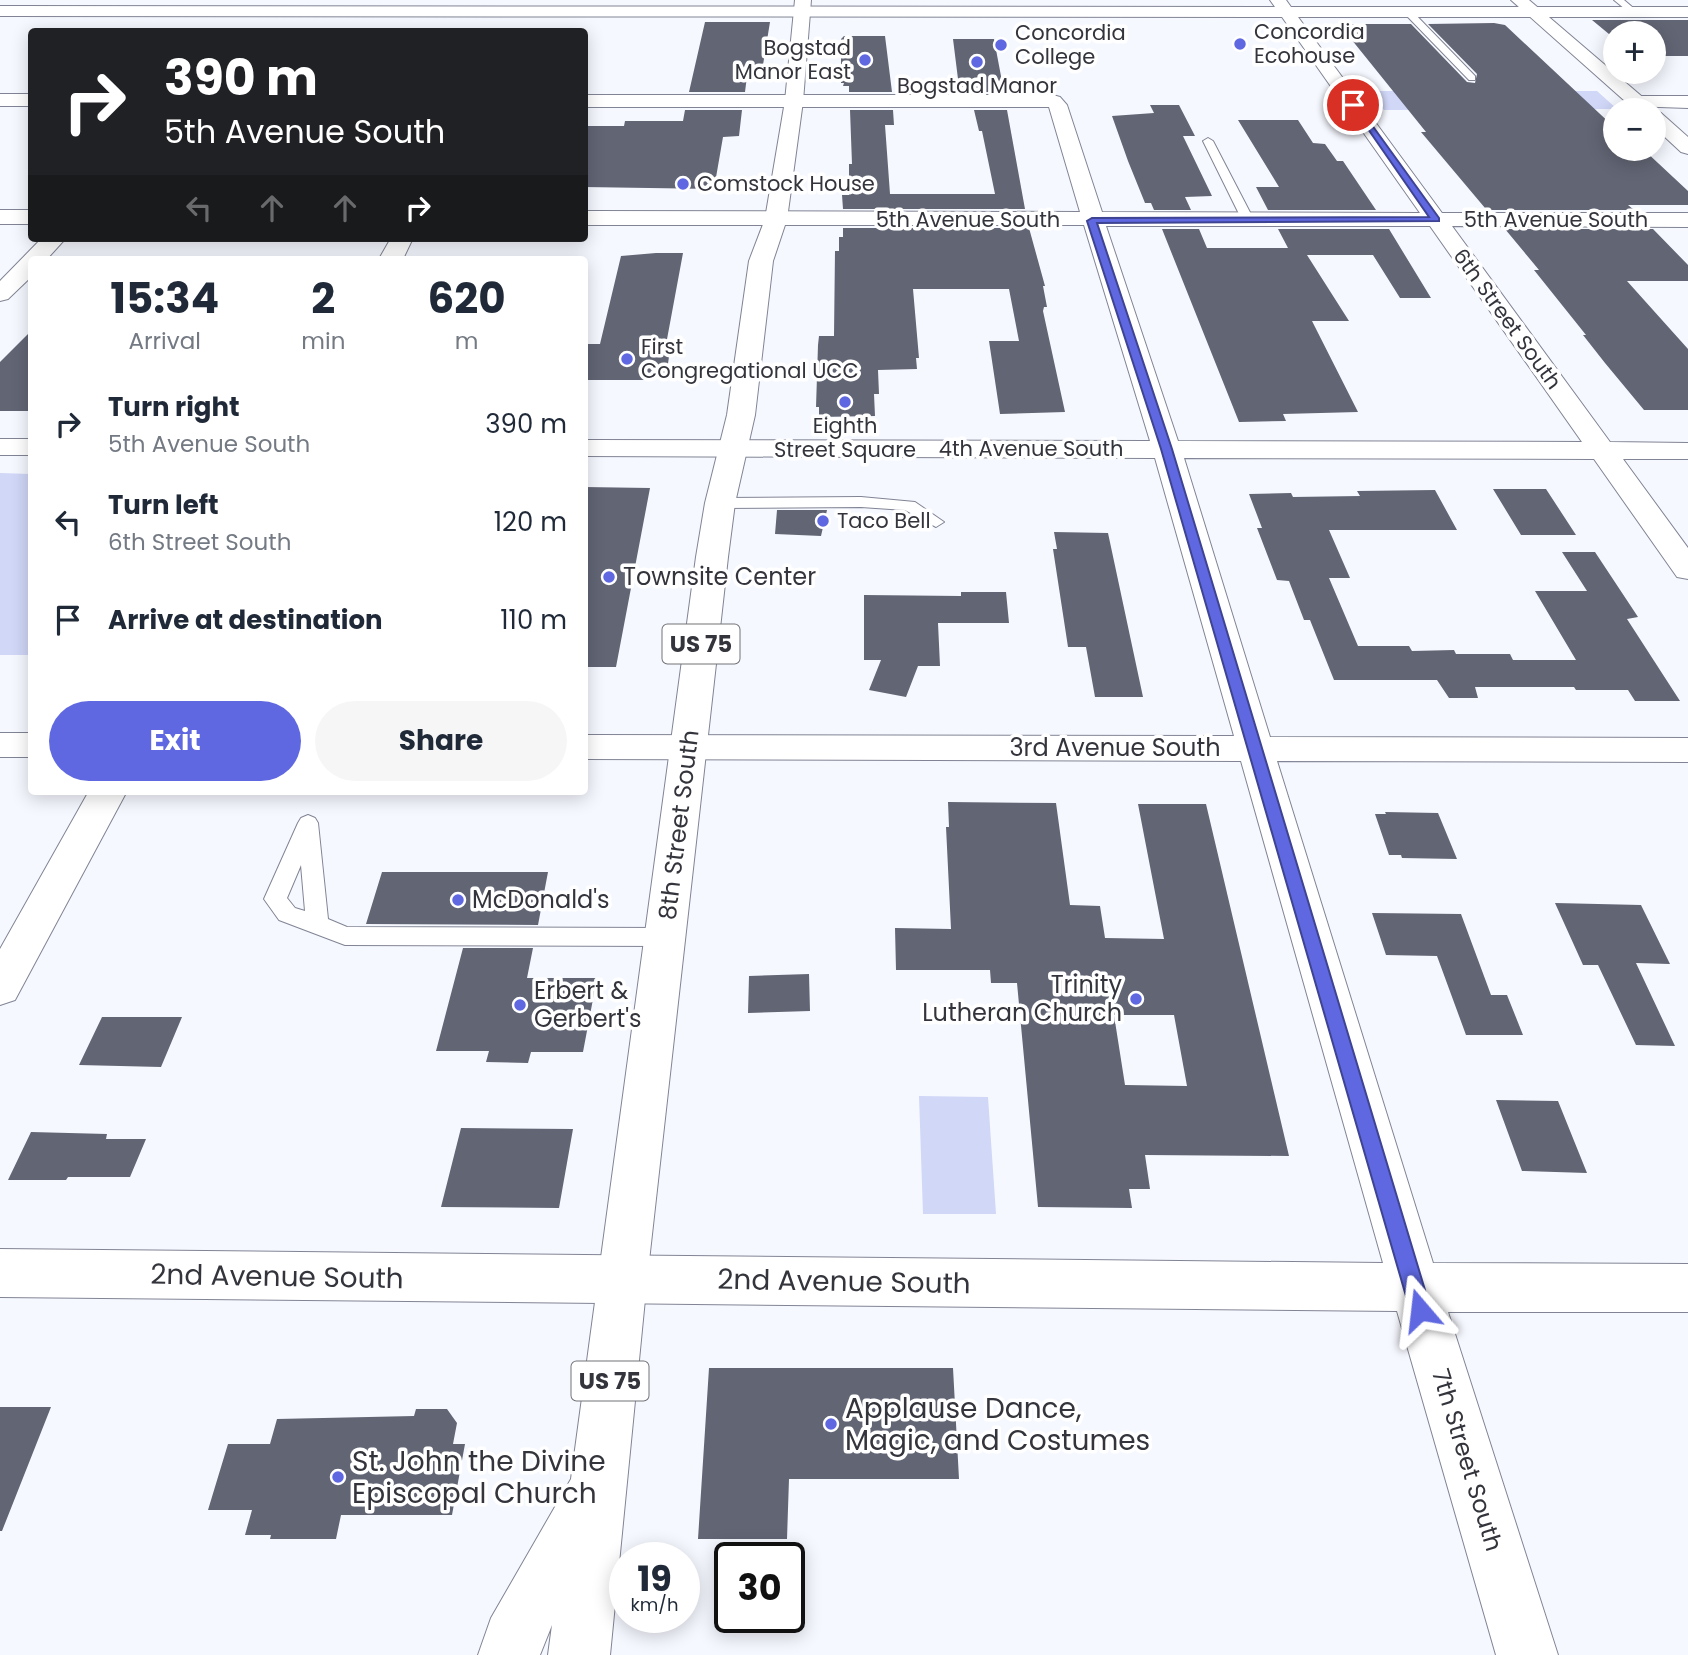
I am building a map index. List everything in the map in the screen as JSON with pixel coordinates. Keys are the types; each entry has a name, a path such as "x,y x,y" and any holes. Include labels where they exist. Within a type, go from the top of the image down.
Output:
{"street":[{"path":"0,11 280,6 529,13 802,6 1282,6 1408,12 1526,6 1688,12"},
{"path":"261,25 280,6"},
{"name":"8th Street South","path":"579,1655 622,1279 720,503 741,415 761,261 776,219 794,101 802,6"},
{"name":"6th Street South","path":"1282,6 1688,570"},
{"path":"1526,6 1632,98"},
{"path":"0,100 28,100"},
{"path":"588,101 794,101"},
{"name":"7th Street South","path":"794,101 1053,101 1058,105 1092,221 1166,449 1413,1288 1527,1655"},
{"path":"1666,104 1688,102"},
{"path":"1666,128 1688,148"},
{"path":"0,217 28,217"},
{"name":"5th Avenue South","path":"588,218 1688,220"},
{"path":"37,256 51,242"},
{"path":"0,294 28,265"},
{"path":"0,447 28,447"},
{"name":"4th Avenue South","path":"588,448 1688,451"},
{"path":"0,745 28,745"},
{"name":"3rd Avenue South","path":"588,747 1688,750"},
{"path":"0,988 106,795"},
{"name":"2nd Avenue South","path":"0,1273 1413,1288 1688,1288"},
{"path":"509,1655 512,1639 598,1483"}],"lane":[{"path":"1618,0 1634,12"},
{"path":"1408,12 1472,78"},
{"path":"1208,141 1248,220"},
{"path":"720,503 861,502 909,505 936,522"},
{"path":"317,924 308,823 275,899 287,914 345,936 665,936"}],"shaded area":[{"path":"1369,91 1597,91 1605,98 1603,109 1384,110"},
{"path":"0,473 28,474 28,655 0,655"},
{"path":"919,1096 988,1097 996,1214 923,1214"}],"building":[{"path":"1592,20 1688,20 1688,56 1666,56 1666,21 1603,21 1603,29"},
{"path":"705,22 770,22 762,71 758,71 757,76 747,76 745,92 689,92"},
{"path":"1339,24 1411,24 1467,82 1475,83 1477,74 1428,24 1505,25 1603,117 1603,161 1656,161 1688,191 1688,205 1628,205 1634,210 1485,208 1421,132 1426,132"},
{"name":"Bogstad Manor East","path":"844,36 885,36 892,92 849,92 849,86 843,86 841,39"},
{"name":"Bogstad Manor","path":"953,39 994,39 1004,92 971,92 970,87 959,87"},
{"path":"1150,105 1179,105 1195,136 1183,136 1212,196 1185,197 1191,210 1154,210 1151,203 1145,203 1128,161 1112,116 1154,113"},
{"path":"685,110 742,110 739,136 723,137 714,189 588,187 588,126 624,126 625,121 683,121"},
{"path":"850,110 893,110 894,125 885,125 890,194 995,194 982,131 979,131 974,110 1007,110 1025,209 843,209 842,195 849,195 849,164 852,164"},
{"path":"1238,120 1298,120 1313,143 1325,144 1337,161 1343,161 1376,210 1268,210 1256,187 1279,187"},
{"path":"843,228 1029,228 1045,286 1047,307 1044,307 1043,311 1065,412 1000,414 989,341 1019,341 1009,289 913,289 919,358 916,358 917,369 878,370 879,394 874,394 875,416 819,417 819,407 816,407 819,336 834,336 835,251 839,251 839,237 843,237"},
{"path":"1162,229 1199,229 1207,248 1288,248 1278,229 1389,229 1431,298 1400,298 1373,255 1307,255 1349,321 1312,321 1358,412 1283,414 1286,421 1239,422"},
{"path":"1505,229 1653,229 1688,265 1688,281 1627,281 1688,349 1688,410 1644,410 1583,335 1586,335 1534,270 1539,270"},
{"path":"683,253 665,350 670,350 666,377 655,377 655,380 588,380 588,344 600,344 621,256"},
{"path":"28,334 28,411 0,411 0,362"},
{"name":"Townsite Center","path":"588,487 650,488 616,667 588,667"},
{"path":"1493,489 1546,489 1576,535 1521,535"},
{"path":"1435,490 1457,530 1329,530 1350,578 1329,578 1358,646 1409,646 1412,651 1454,650 1456,654 1510,654 1513,660 1576,660 1535,591 1587,591 1562,552 1595,552 1638,617 1627,619 1680,701 1635,701 1628,690 1576,690 1574,687 1475,687 1478,698 1449,698 1437,680 1334,680 1310,620 1304,620 1289,581 1277,580 1257,528 1262,528 1249,494 1291,493 1293,497 1360,496 1357,491"},
{"path":"777,510 827,510 821,536 775,534"},
{"path":"1054,532 1108,533 1143,697 1095,697 1086,647 1068,647 1053,549 1057,549"},
{"path":"961,592 1006,592 1009,623 938,623 940,666 918,666 906,697 869,690 881,660 864,660 864,595 961,596"},
{"name":"Trinity Lutheran Church","path":"948,802 1056,803 1070,905 1100,906 1105,938 1164,939 1138,804 1206,804 1289,1156 1145,1155 1150,1189 1129,1189 1132,1208 1038,1207 1017,983 991,983 990,970 896,970 895,928 951,929 946,827 949,827","holes":["1114,1015 1174,1015 1187,1086 1125,1085"]},
{"path":"1385,812 1438,813 1457,859 1402,858 1401,855 1389,855 1375,814 1386,814"},
{"name":"McDonald's","path":"382,872 548,872 538,925 366,924"},
{"path":"1555,903 1641,905 1670,964 1636,963 1675,1046 1636,1045 1598,965 1583,965"},
{"path":"1372,913 1461,914 1491,995 1507,995 1523,1035 1466,1035 1437,956 1386,955"},
{"name":"Erbert & Gerbert's","path":"463,948 533,948 527,978 597,978 583,1052 531,1052 528,1063 486,1062 489,1051 436,1051"},
{"path":"809,974 810,1011 748,1013 749,976"},
{"path":"102,1017 182,1017 161,1067 79,1065"},
{"path":"1496,1100 1558,1101 1587,1173 1522,1171"},
{"path":"461,1128 573,1129 559,1208 441,1207"},
{"path":"31,1132 107,1134 106,1139 146,1139 130,1177 8,1180"},
{"name":"Applause Dance, Magic, and Costumes","path":"709,1368 953,1368 959,1479 789,1479 787,1539 698,1539"},
{"path":"0,1407 51,1407 2,1531 0,1531"},
{"name":"St. John the Divine Episcopal Church","path":"416,1409 447,1409 457,1423 453,1444 465,1444 452,1515 341,1515 336,1539 270,1539 271,1535 245,1535 252,1510 208,1510 228,1444 270,1444 277,1419 414,1416"}],"place":[{"name":"Concordia Ecohouse","path":"1240,44"},
{"name":"Concordia College","path":"1001,45"},
{"name":"Bogstad Manor East","path":"865,60"},
{"name":"Bogstad Manor","path":"977,62"},
{"name":"Comstock House","path":"683,184"},
{"name":"First Congregational UCC","path":"627,359"},
{"name":"Eighth Street Square","path":"845,402"},
{"name":"Taco Bell","path":"823,521"},
{"name":"Townsite Center","path":"609,577"},
{"name":"McDonald's","path":"458,900"},
{"name":"Trinity Lutheran Church","path":"1136,999"},
{"name":"Erbert & Gerbert's","path":"520,1005"},
{"name":"Applause Dance, Magic, and Costumes","path":"831,1424"},
{"name":"St. John the Divine Episcopal Church","path":"338,1477"}],"route":[{"path":"1353,105 1436,219 1092,221 1166,449 1420,1310"}]}
